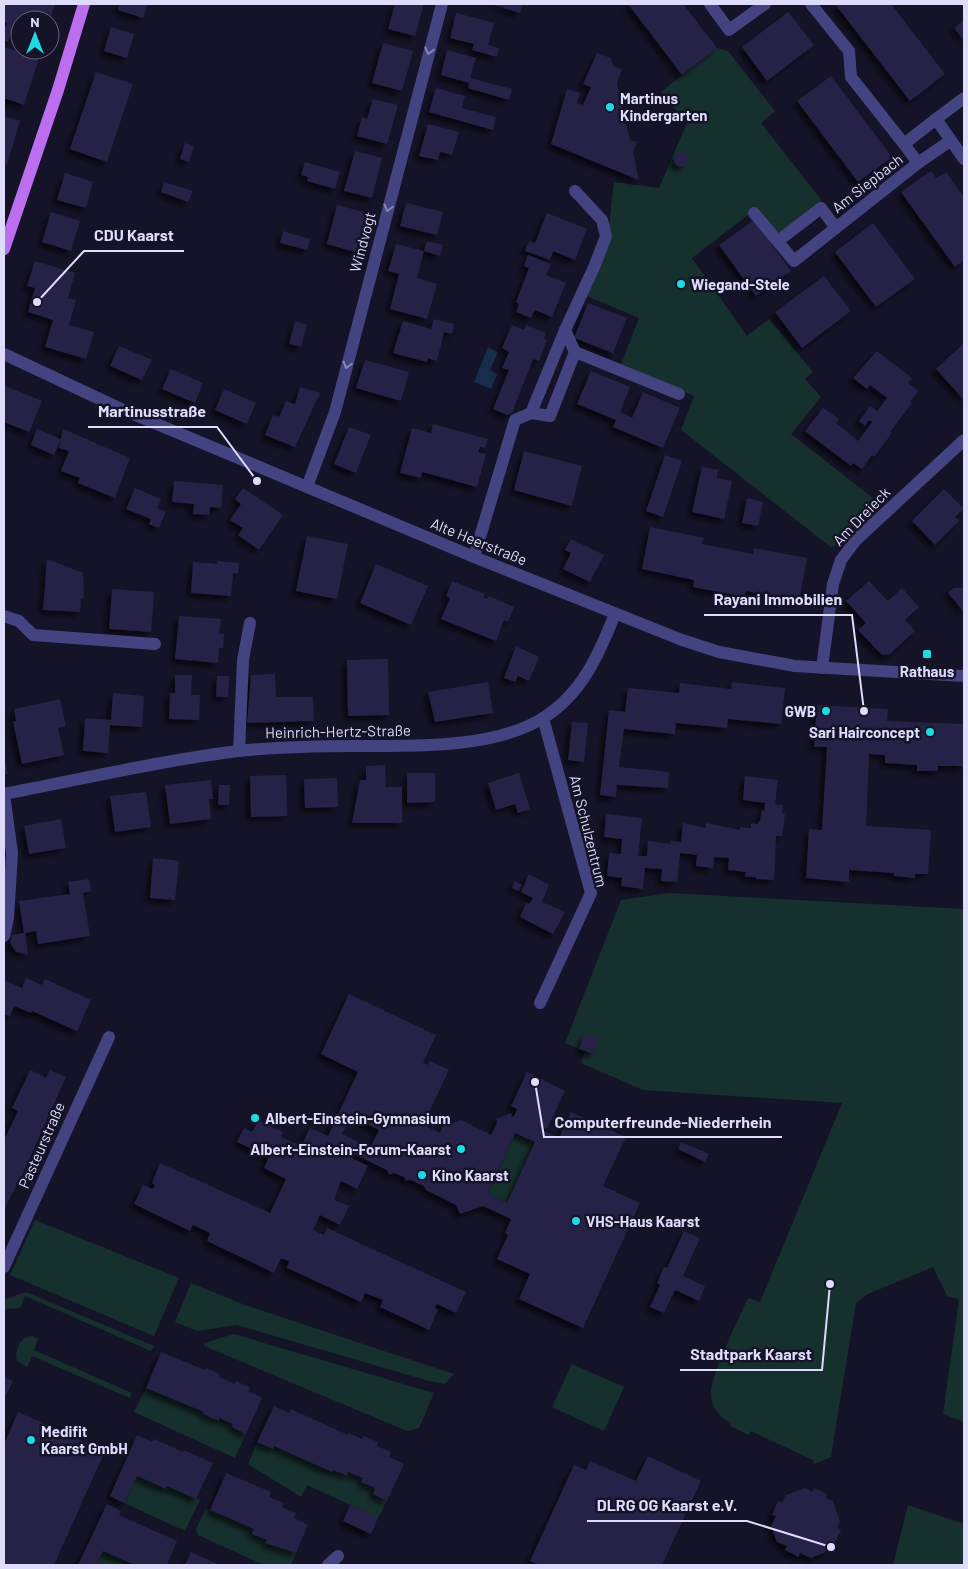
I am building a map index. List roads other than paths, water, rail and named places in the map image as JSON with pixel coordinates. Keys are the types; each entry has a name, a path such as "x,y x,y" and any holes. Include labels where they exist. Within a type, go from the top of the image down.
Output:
{"main road":[{"path":"4,249 58,90 84,4"}],"street":[{"name":"Windvogt","path":"308,487 335,412 442,4"},
{"path":"710,4 729,30 766,4"},
{"name":"Am Siepbach","path":"811,4 849,51 851,77 918,163"},
{"name":"Am Siepbach","path":"904,144 964,98"},
{"path":"936,119 964,159"},
{"name":"Am Siepbach","path":"754,213 794,261 918,163 950,141"},
{"path":"531,413 606,236 602,220 575,190"},
{"name":"Am Siepbach","path":"778,241 821,208 836,228"},
{"path":"565,330 575,352 679,394"},
{"path":"474,557 515,420 531,413 550,416 575,352"},
{"name":"Alte Heerstraße","path":"4,354 112,405 474,557 615,614 718,652 754,660 822,668 964,676"},
{"name":"Am Dreieck","path":"822,668 833,584 841,560 856,540 964,440"},
{"name":"Heinrich-Hertz-Straße","path":"4,794 183,759 239,751 302,746 453,744 493,736 543,718 582,682 592,666 615,614"},
{"path":"4,616 19,621 33,635 155,644"},
{"path":"239,751 243,660 250,623"},
{"name":"Am Schulzentrum","path":"540,1003 591,893 543,718"},
{"path":"4,794 12,853 8,918 4,936"},
{"name":"Pasteurstraße","path":"4,1267 109,1037"},
{"path":"328,1565 338,1556"}],"water":[{"path":"488,347 498,352 490,370 497,374 491,389 474,382"}],"place":[{"name":"Martinus Kindergarten","path":"610,107"},
{"name":"Wiegand-Stele","path":"681,284"},
{"name":"CDU Kaarst","path":"37,302"},
{"name":"Martinusstraße","path":"257,481"},
{"name":"Rathaus","path":"927,654"},
{"name":"GWB","path":"826,711"},
{"name":"Rayani Immobilien","path":"864,711"},
{"name":"Sari Hairconcept","path":"930,732"},
{"name":"Computerfreunde-Niederrhein","path":"535,1082"},
{"name":"Albert-Einstein-Gymnasium","path":"255,1118"},
{"name":"Albert-Einstein-Forum-Kaarst","path":"461,1149"},
{"name":"Kino Kaarst","path":"422,1175"},
{"name":"VHS-Haus Kaarst","path":"576,1221"},
{"name":"Stadtpark Kaarst","path":"830,1284"},
{"name":"Medifit Kaarst GmbH","path":"31,1440"},
{"name":"DLRG OG Kaarst e.V.","path":"831,1547"}]}
